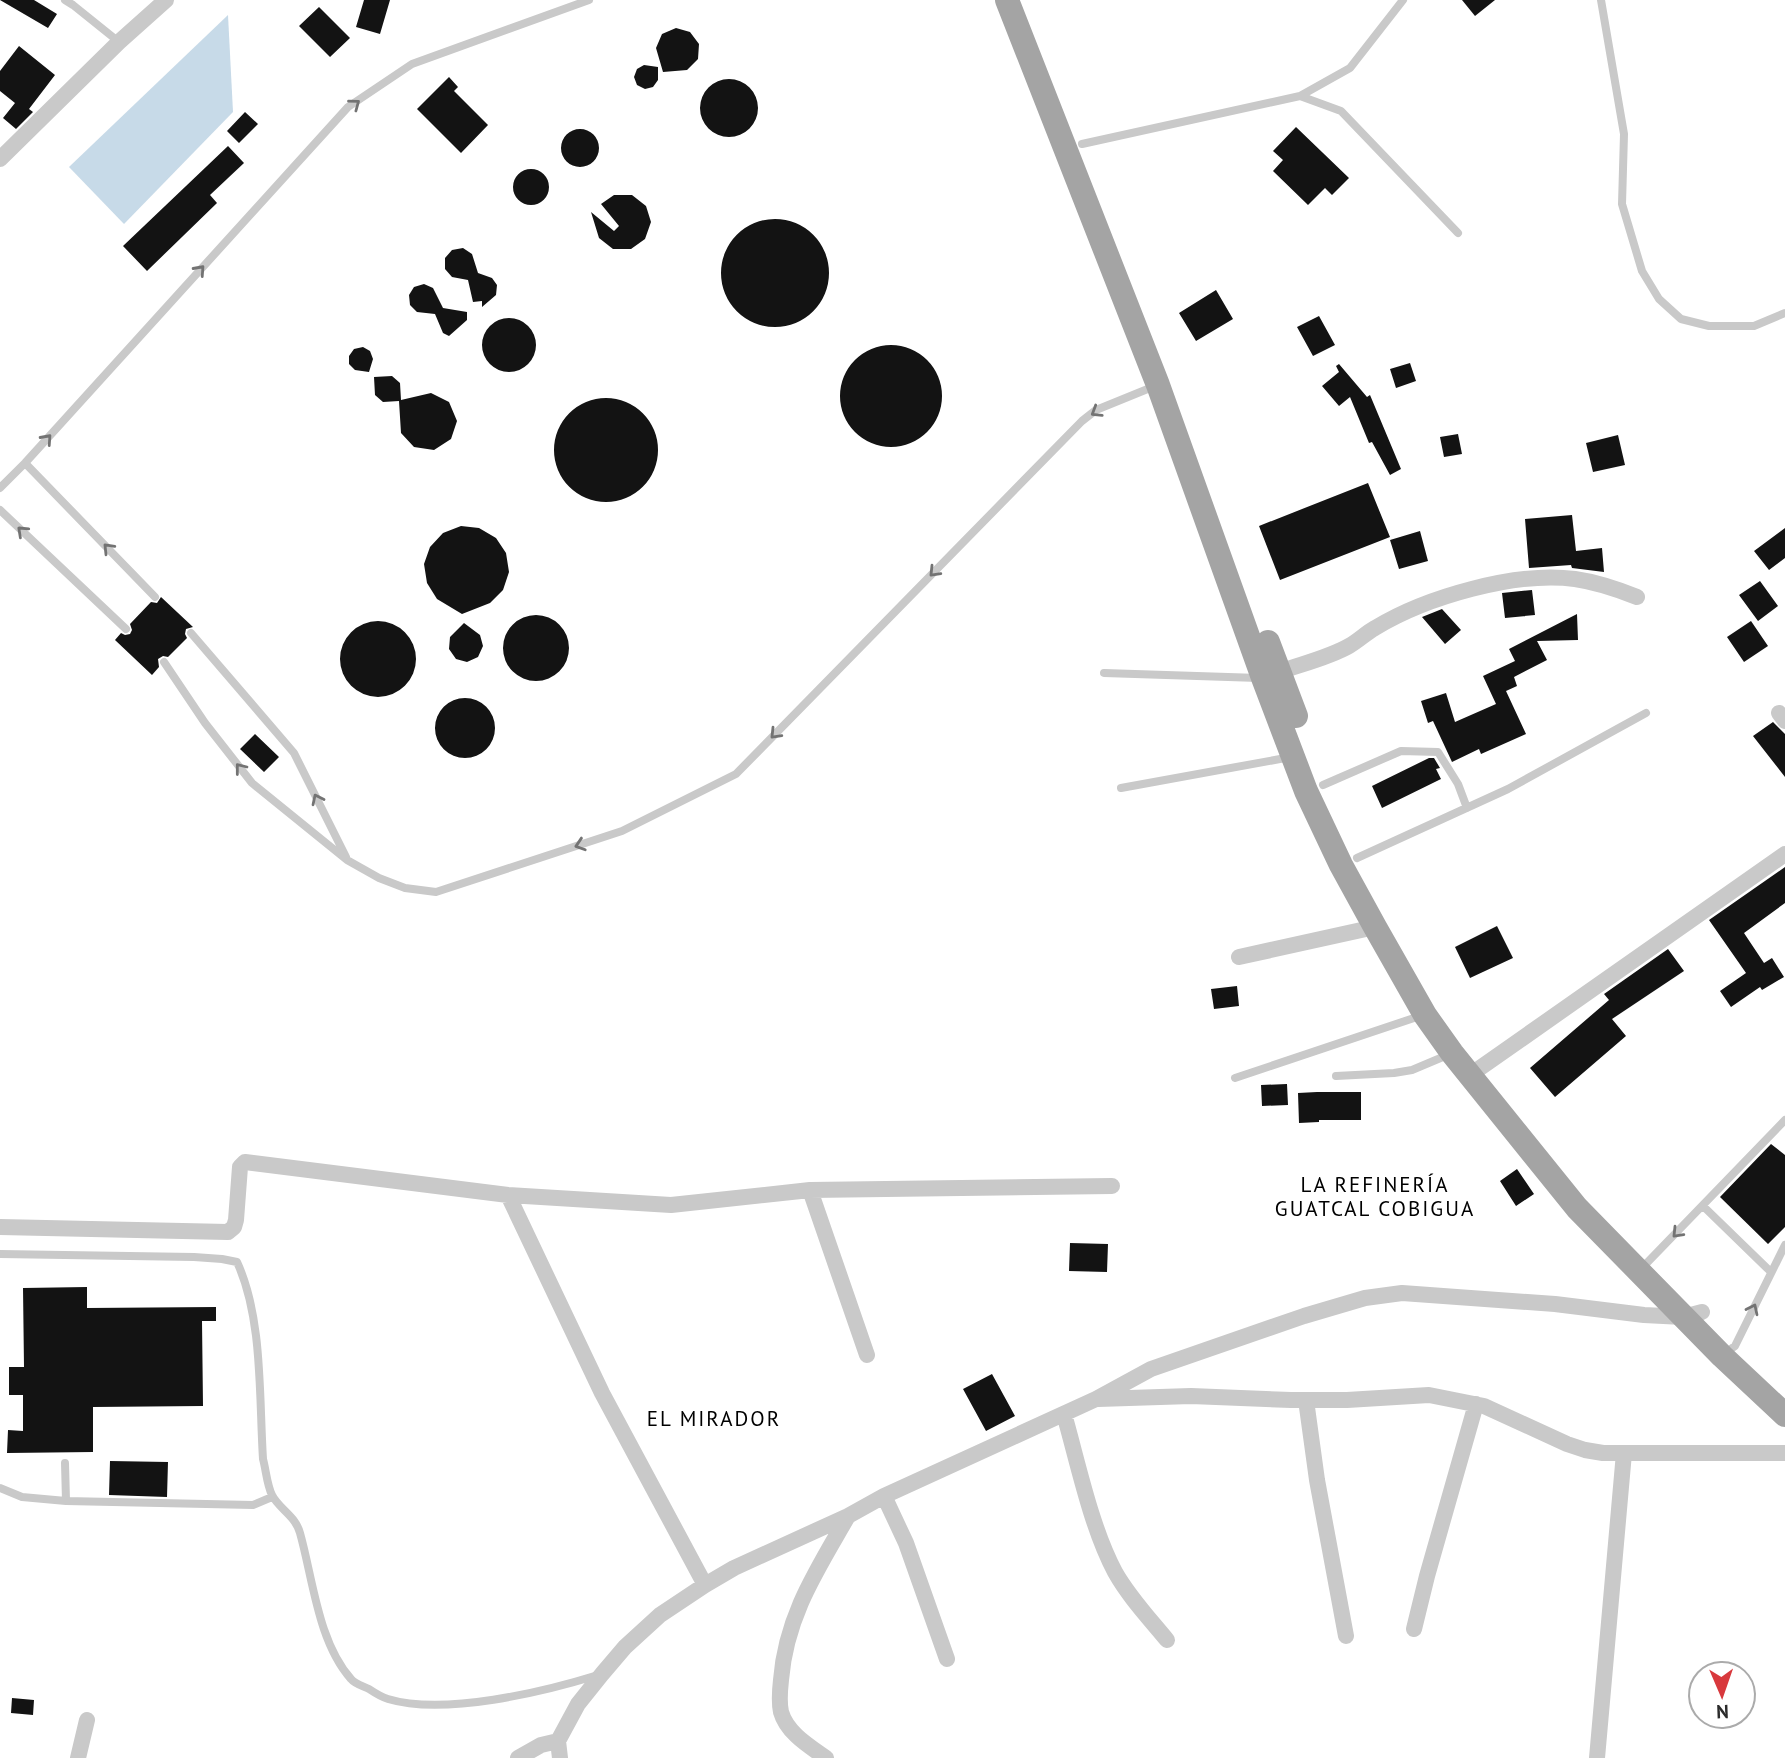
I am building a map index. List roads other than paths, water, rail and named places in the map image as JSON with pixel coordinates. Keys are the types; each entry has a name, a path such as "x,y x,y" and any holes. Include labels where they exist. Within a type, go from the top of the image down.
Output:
{"main road":[{"path":"1007,0 1271,675 1357,858 1438,1009 1477,1071 1591,1199 1644,1266 1783,1405"},
{"path":"1025,0 1174,379 1306,791 1341,865 1425,1015 1452,1053 1477,1071"}],"street":[{"path":"0,159 163,1"},
{"path":"1271,675 1348,647 1376,627 1439,597 1482,587 1526,580 1573,579 1608,586 1637,597"},
{"path":"1477,1071 1785,854"},
{"path":"1239,957 1374,927"},
{"path":"0,1227 228,1232 234,1227 236,1220 240,1167 245,1162 508,1195 671,1205 810,1190 1112,1186"},
{"path":"810,1190 867,1354"},
{"path":"508,1195 602,1393 705,1585"},
{"path":"560,1758 558,1741 579,1704 602,1674 625,1647 660,1615 705,1585 734,1568 1096,1399 1163,1364 1304,1316 1365,1298 1402,1293 1693,1315"},
{"path":"1096,1399 1191,1395 1306,1400 1429,1395 1476,1404 1500,1412 1585,1450 1624,1453 1785,1453"},
{"path":"1306,1400 1317,1480 1346,1636"},
{"path":"1414,1629 1476,1404"},
{"path":"1064,1414 1098,1528 1114,1570 1128,1592 1167,1640"},
{"path":"1597,1758 1624,1453"},
{"path":"884,1496 906,1543 947,1659"},
{"path":"826,1758 804,1743 789,1728 781,1711 782,1663 792,1622 809,1585 848,1516"},
{"path":"78,1758 87,1720"},
{"path":"518,1758 541,1745 558,1741"}],"lane":[{"path":"65,0 119,42"},
{"path":"0,488 348,107 412,64 590,0"},
{"path":"1082,144 1300,96 1350,68 1403,0"},
{"path":"1601,0 1624,134 1622,204 1642,271 1659,299 1681,319 1710,326 1754,326 1785,313"},
{"path":"1300,96 1341,111 1458,233"},
{"path":"164,662 205,723 252,783 347,860 379,878 405,888 436,892 622,831 736,774 1082,422 1096,410 1158,384"},
{"path":"25,463 155,597"},
{"path":"0,510 126,629"},
{"path":"191,633 294,753 347,860"},
{"path":"1104,673 1271,675"},
{"path":"1357,858 1508,789 1646,713"},
{"path":"1322,785 1401,751 1438,752 1458,784 1467,808"},
{"path":"1121,788 1293,757"},
{"path":"1235,1078 1425,1015"},
{"path":"1335,1076 1412,1070 1452,1053"},
{"path":"1644,1266 1785,1120"},
{"path":"1703,1206 1771,1272"},
{"path":"1728,1351 1785,1245"},
{"path":"0,1254 194,1257 237,1262 247,1283 254,1319 264,1459 272,1497 288,1511 299,1530 312,1593 334,1654 352,1681 387,1699 424,1705 473,1701 555,1688 602,1674"},
{"path":"65,1463 66,1501"},
{"path":"0,1488 22,1497 66,1501 253,1505 272,1497"}],"water":[{"path":"228,15 233,112 124,224 69,167"}],"district":[{"name":"LA REFINERÍA GUATCAL COBIGUA","path":"1375,1196"},
{"name":"EL MIRADOR","path":"714,1418"}]}
